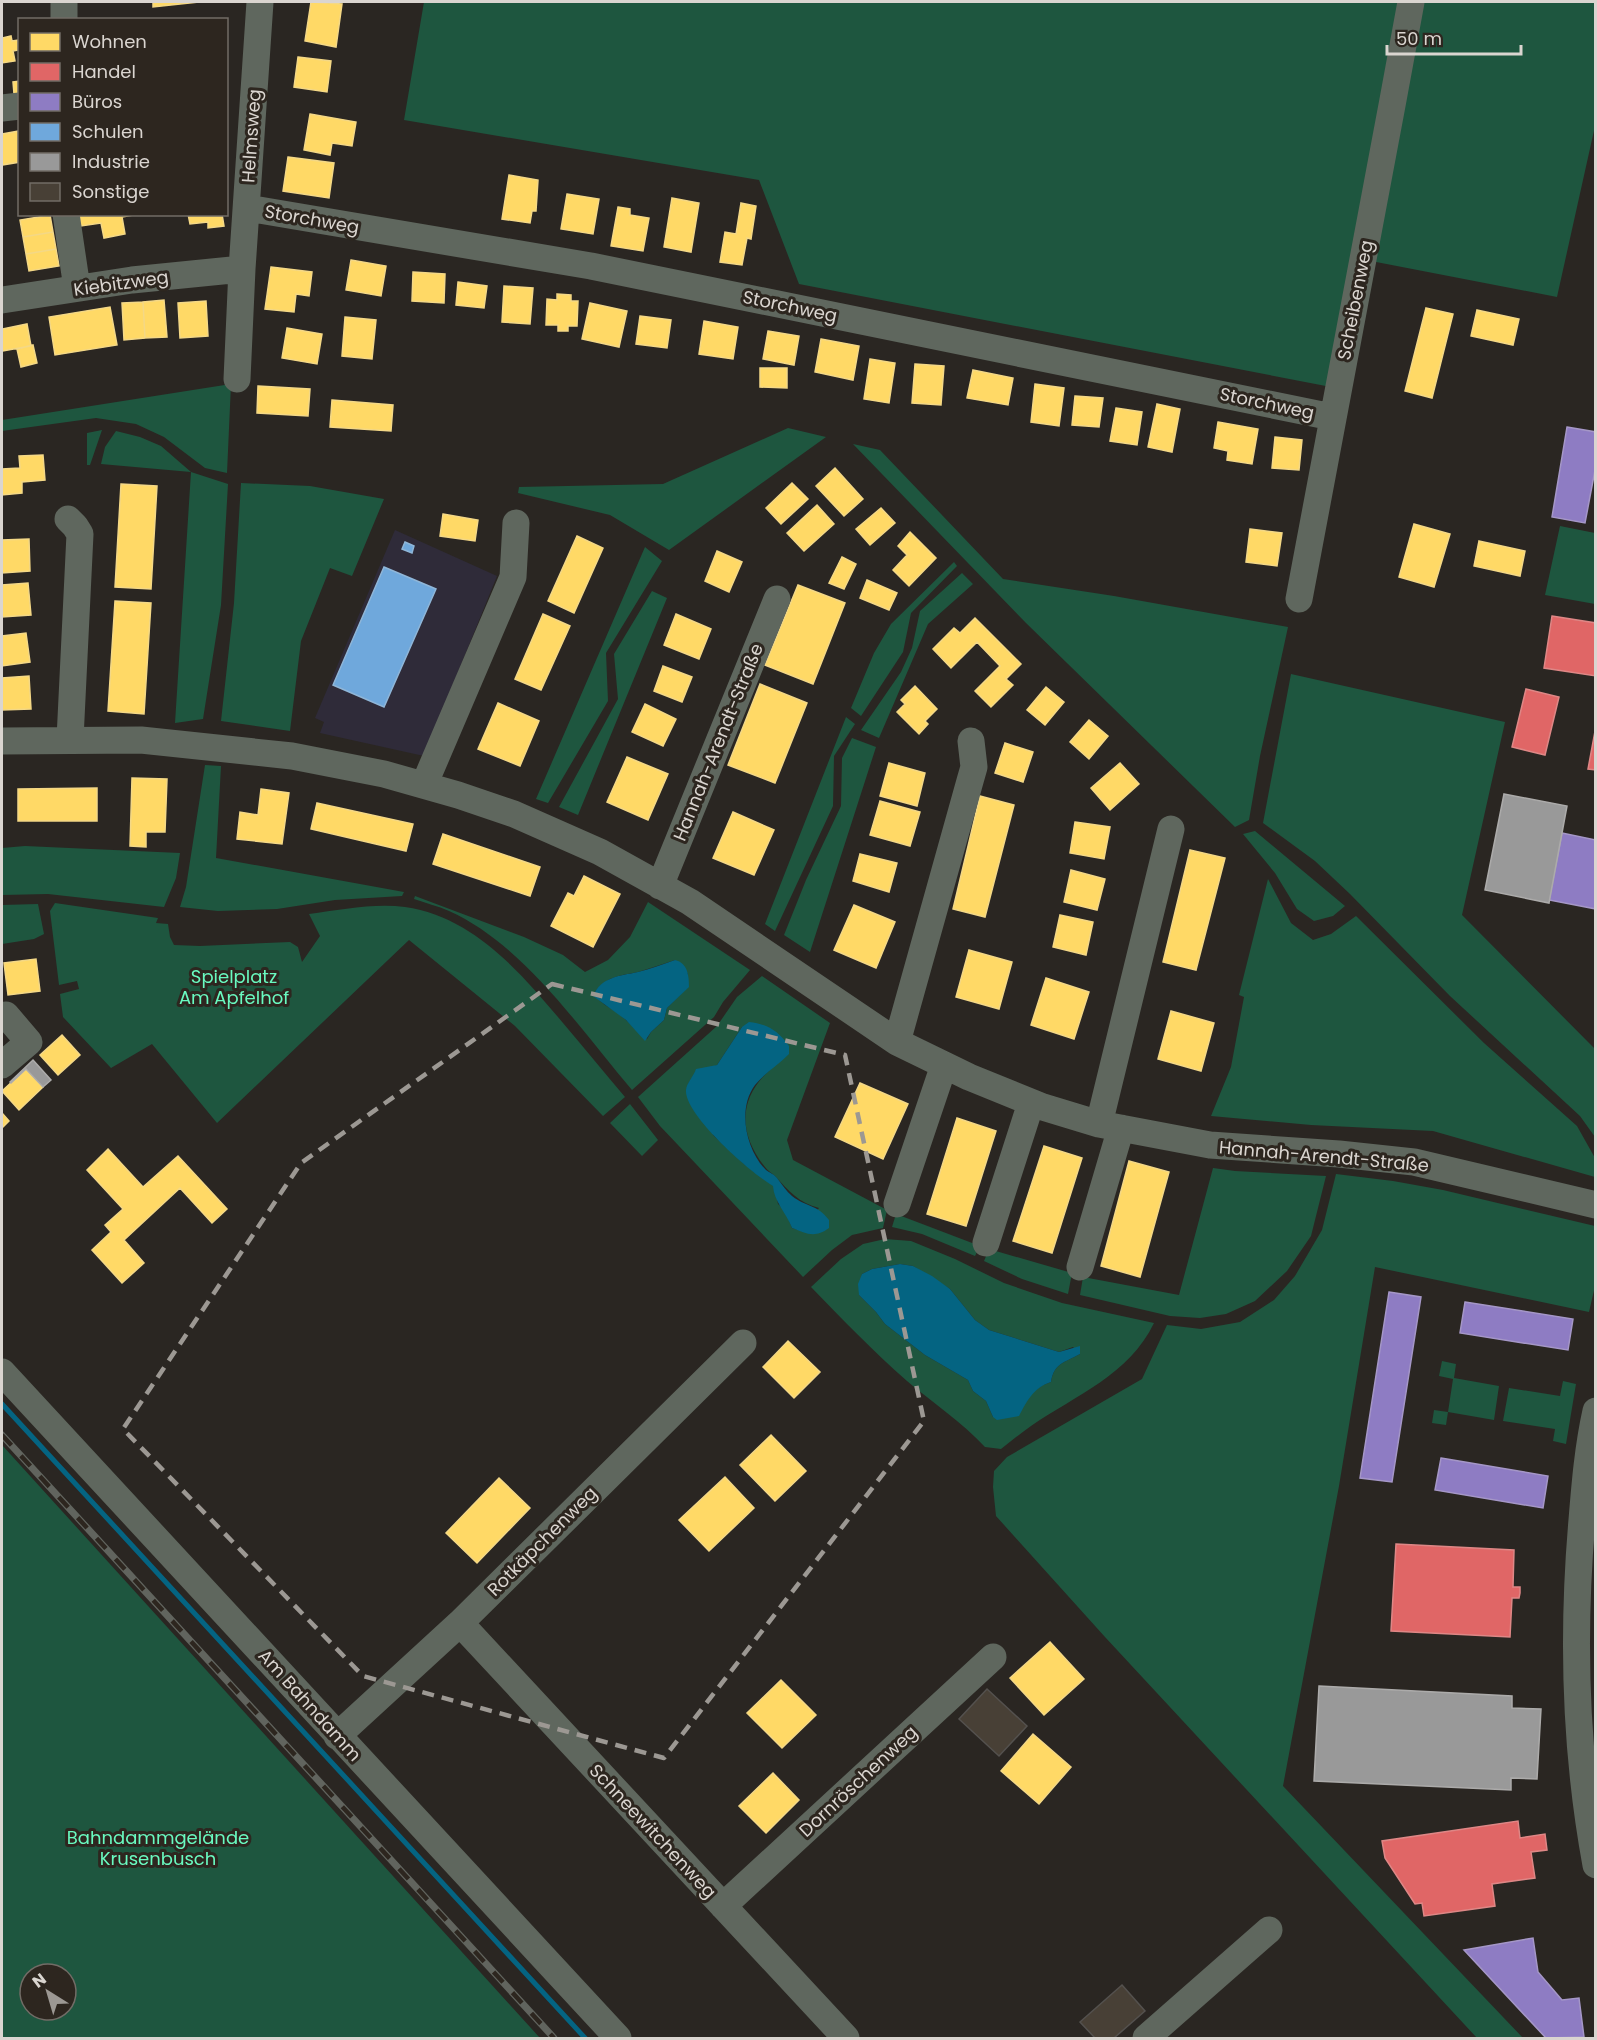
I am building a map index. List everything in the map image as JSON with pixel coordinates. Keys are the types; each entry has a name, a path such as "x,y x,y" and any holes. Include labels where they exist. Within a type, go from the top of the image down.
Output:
{"street":[{"path":"64,2 64,18"},
{"name":"Helmsweg","path":"237,379 260,2"},
{"name":"Scheibenweg","path":"1299,598 1332,417 1368,241 1411,2"},
{"path":"2,108 18,106"},
{"name":"Storchweg","path":"246,208 591,266 1332,417"},
{"path":"66,216 77,288"},
{"name":"Kiebitzweg","path":"2,300 77,288 242,269"},
{"path":"68,519 80,534 70,739"},
{"path":"424,785 513,577 516,523"},
{"name":"Hannah-Arendt-Straße","path":"660,886 777,599"},
{"name":"Hannah-Arendt-Straße","path":"2,741 141,740 292,756 384,774 479,801 600,852 710,915 897,1042 1031,1103 1110,1126 1210,1145 1414,1162 1596,1205"},
{"path":"897,1042 974,767 971,741"},
{"path":"1080,1267 1171,829"},
{"path":"2,1019 6,1015 29,1042 2,1065"},
{"path":"897,1204 944,1065"},
{"path":"986,1243 1031,1103"},
{"name":"Rotkäpchenweg","path":"337,1736 460,1623 743,1343"},
{"name":"Am Bahndamm","path":"2,1372 618,2038"},
{"path":"1596,1411 1587,1467 1586,1578 1576,1686 1583,1783 1596,1865"},
{"name":"Schneewitchenweg","path":"460,1623 846,2038"},
{"name":"Dornröschenweg","path":"723,1906 993,1657"},
{"path":"1146,2038 1269,1930"}],"highlighted area":[{"path":"552,984 845,1055 924,1421 664,1758 363,1676 123,1429 301,1163"}],"shaded area":[{"path":"395,530 497,576 424,756 320,733 324,722 315,718"}],"green space":[{"path":"424,2 1403,2 1331,387 799,284 759,180 404,120"},
{"path":"1417,2 1595,2 1595,126 1557,297 1371,261"},
{"path":"231,384 227,473 205,468 164,437 136,424 96,418 2,431 2,420"},
{"path":"788,428 826,437 669,550 610,515 518,493 519,487 663,484"},
{"path":"102,430 90,465 87,465 87,433"},
{"path":"116,431 140,437 161,446 191,472 101,464 105,447"},
{"path":"853,444 880,450 1003,579 1288,627 1260,756 1249,820 1235,827 1026,623"},
{"path":"191,472 228,484 221,605 203,719 175,723"},
{"path":"241,483 310,486 384,499 352,576 330,568 301,641 290,731 221,721 234,603"},
{"path":"1560,526 1595,533 1595,604 1545,595"},
{"path":"645,547 662,561 606,653 608,701 548,803 536,799"},
{"path":"954,562 957,566 911,613 903,652 861,716 851,708 874,653 891,624"},
{"path":"962,573 973,584 928,624 879,738 861,730 901,672 912,648 920,611"},
{"path":"652,591 667,598 578,815 559,807 618,699 614,654"},
{"path":"1291,674 1505,722 1462,915 1595,1049 1595,1137 1580,1116 1450,996 1350,894 1315,861 1263,823"},
{"path":"846,717 855,724 834,756 833,806 775,931 765,924"},
{"path":"852,738 876,747 810,952 784,935 806,880 841,806 842,758"},
{"path":"205,765 221,766 216,858 404,892 402,896 335,900 277,909 218,911 180,907 186,887"},
{"path":"1255,831 1345,906 1333,916 1314,921 1297,909 1275,873 1243,834"},
{"path":"25,846 180,853 176,878 164,907 48,894 2,895 2,848"},
{"path":"1268,879 1291,923 1313,940 1331,934 1356,916 1484,1043 1577,1126 1595,1158 1595,1177 1433,1131 1311,1125 1211,1116 1231,1067 1244,997 1239,995"},
{"path":"415,896 524,937 563,955 585,972 608,960 630,937 648,902 750,970 723,1002 714,1017 632,1090 549,990 502,944 449,911 414,899","holes":["675,960 688,974 688,987 667,1008 664,1020 647,1039 618,1013 593,995 608,980"]},
{"name":"Spielplatz Am Apfelhof","path":"55,903 158,918 156,923 168,924 174,945 290,942 298,947 302,962 320,936 309,914 381,906 405,907 430,913 453,922 474,935 513,967 625,1097 603,1116 515,1026 409,940 217,1123 152,1044 111,1068 63,1017 60,994 79,989 77,981 59,985 50,911"},
{"path":"38,904 44,934 34,939 2,944 2,905"},
{"path":"762,976 830,1023 787,1140 793,1160 887,1210 883,1228 852,1235 803,1277 660,1126 638,1097 717,1026 737,997","holes":["742,1027 771,1069 752,1092 747,1104 746,1129 756,1154 766,1168 795,1196 819,1208 799,1230 792,1228 785,1210 778,1204 774,1186 744,1164 714,1136 688,1084 694,1075 717,1065"]},
{"path":"630,1104 658,1140 642,1156 610,1123"},
{"path":"1213,1168 1326,1176 1311,1236 1287,1271 1255,1301 1226,1314 1200,1318 1170,1316 1080,1295 1083,1277 1179,1295"},
{"path":"1336,1174 1443,1190 1595,1226 1595,1286 1589,1312 1375,1267 1339,1486 1283,1786 1523,2038 1477,2038 1105,1637 996,1516 994,1471 1007,1457 1142,1379 1167,1325 1201,1329 1240,1322 1274,1300 1295,1276 1322,1230"},
{"path":"896,1214 980,1246 975,1256 922,1234 892,1227"},
{"path":"885,1239 911,1241 1004,1283 1062,1303 1154,1323 1131,1357 1100,1382 1031,1426 1001,1449 985,1447 894,1370 811,1287 841,1259 863,1244","holes":["900,1264 913,1266 950,1289 975,1320 989,1330 1059,1352 1073,1347 1080,1354 1057,1367 1051,1382 993,1417 986,1401 973,1391 968,1380 925,1355 885,1324 859,1295 862,1274 872,1269"]},
{"path":"989,1249 1072,1273 1068,1294 1022,1279 984,1261"},
{"path":"1442,1361 1456,1364 1454,1378 1499,1386 1494,1420 1448,1412 1453,1379 1439,1376"},
{"path":"1563,1381 1576,1384 1566,1444 1553,1441 1555,1429 1503,1421 1509,1388 1560,1396"},
{"path":"1434,1410 1448,1412 1446,1425 1432,1423"},
{"name":"Bahndammgelände Krusenbusch","path":"2,1445 540,2038 2,2038"}],"water":[{"path":"675,960 685,967 689,987 667,1008 664,1020 645,1041 626,1020 593,996 601,985 611,978 643,971"},
{"path":"749,1022 762,1024 777,1032 789,1046 789,1054 755,1085 749,1095 745,1117 749,1141 759,1162 790,1194 797,1200 816,1208 829,1220 829,1228 819,1233 810,1234 792,1228 776,1197 773,1186 721,1143 688,1101 686,1090 696,1069 717,1065 742,1027"},
{"path":"900,1264 913,1266 950,1289 975,1320 989,1330 1059,1352 1080,1346 1080,1354 1057,1367 1051,1382 1035,1391 1019,1416 997,1420 993,1417 986,1401 973,1391 968,1380 925,1355 885,1324 859,1295 858,1284 862,1274 872,1269"}],"building: Wohnen":[{"path":"153,2 199,2 153,7"},
{"path":"311,2 342,4 336,47 305,41"},
{"path":"11,36 12,41 18,40 18,50 13,51 15,61 2,63 2,38"},
{"path":"298,57 331,61 327,92 294,87"},
{"path":"18,81 18,93 14,94 13,82"},
{"path":"310,114 356,122 352,146 332,143 330,155 304,150"},
{"path":"18,131 18,162 2,165 2,134"},
{"path":"288,157 334,163 329,198 283,191"},
{"path":"509,175 538,180 536,211 532,211 530,223 502,219"},
{"path":"567,194 599,199 593,234 561,229"},
{"path":"672,198 699,203 691,252 664,247"},
{"path":"741,203 756,206 751,239 747,238 742,265 720,262 725,232 736,234"},
{"path":"618,207 630,209 630,215 649,218 643,251 611,246"},
{"path":"50,216 53,232 23,237 20,220"},
{"path":"79,216 128,216 122,217 125,234 104,238 101,223 81,226"},
{"path":"188,216 222,216 224,226 208,228 208,222 190,224"},
{"path":"53,232 56,249 26,254 23,237"},
{"path":"56,249 59,266 29,271 26,254"},
{"path":"351,260 386,266 381,296 346,290"},
{"path":"271,267 312,272 309,296 296,294 294,312 265,309"},
{"path":"413,272 445,274 444,303 412,301"},
{"path":"458,282 487,286 484,308 456,305"},
{"path":"504,286 533,288 530,324 502,322"},
{"path":"557,294 571,295 571,301 578,301 577,326 568,326 568,331 558,331 558,325 546,325 547,299 557,300"},
{"path":"164,300 167,337 145,338 143,302"},
{"path":"206,301 208,336 180,338 178,303"},
{"path":"143,302 145,338 124,340 122,303"},
{"path":"590,303 627,311 619,347 582,339"},
{"path":"110,307 117,345 55,355 49,317"},
{"path":"1426,308 1453,314 1432,398 1405,391"},
{"path":"1477,310 1519,319 1513,345 1471,336"},
{"path":"640,316 671,320 667,348 636,344"},
{"path":"345,317 376,320 372,359 342,356"},
{"path":"704,321 738,327 733,359 699,354"},
{"path":"27,324 31,346 2,351 2,329"},
{"path":"287,328 322,334 317,364 282,358"},
{"path":"768,331 799,336 794,365 763,359"},
{"path":"821,339 859,346 853,380 815,372"},
{"path":"33,345 37,363 21,367 17,349"},
{"path":"870,359 895,363 889,403 864,399"},
{"path":"915,364 944,366 941,405 912,403"},
{"path":"760,368 787,368 787,388 760,387"},
{"path":"973,370 1013,378 1008,405 967,398"},
{"path":"1035,384 1064,388 1059,426 1031,422"},
{"path":"258,386 310,389 308,416 257,413"},
{"path":"1075,396 1103,398 1099,427 1072,425"},
{"path":"332,400 393,405 391,431 330,427"},
{"path":"1157,404 1180,409 1172,452 1148,447"},
{"path":"1116,408 1142,412 1137,445 1110,441"},
{"path":"1218,422 1258,429 1252,464 1227,460 1228,451 1214,448"},
{"path":"1275,437 1302,440 1299,470 1272,468"},
{"path":"43,455 45,480 22,482 22,493 2,495 2,469 20,468 19,456"},
{"path":"835,468 863,499 844,516 816,486"},
{"path":"792,483 808,499 781,524 766,508"},
{"path":"121,484 157,486 151,589 115,587"},
{"path":"817,505 834,524 804,551 787,533"},
{"path":"881,508 895,523 870,545 856,529"},
{"path":"443,514 478,520 475,541 440,536"},
{"path":"1414,524 1450,534 1434,587 1399,577"},
{"path":"1250,529 1282,533 1277,566 1246,562"},
{"path":"910,532 936,558 909,586 893,570 907,555 898,546"},
{"path":"577,536 603,548 574,613 548,601"},
{"path":"29,539 30,571 2,573 2,540"},
{"path":"1479,541 1525,551 1520,576 1474,566"},
{"path":"717,551 742,562 729,592 705,581"},
{"path":"842,557 856,564 844,589 829,583"},
{"path":"867,580 897,593 889,610 860,598"},
{"path":"28,583 31,615 2,617 2,585"},
{"path":"798,585 845,603 813,684 765,665"},
{"path":"115,601 151,603 144,714 108,711"},
{"path":"543,614 570,626 541,690 515,679"},
{"path":"676,614 711,629 699,659 664,645"},
{"path":"975,618 1021,664 1006,679 1013,685 991,707 975,691 1000,666 977,642 951,668 933,649 954,628 960,633"},
{"path":"26,633 30,662 2,666 2,636"},
{"path":"663,666 692,677 682,702 654,691"},
{"path":"29,676 31,709 2,710 2,678"},
{"path":"760,684 807,703 775,783 728,765"},
{"path":"915,686 937,709 925,721 928,724 919,734 897,712 905,704 901,700"},
{"path":"1046,687 1064,702 1045,725 1027,710"},
{"path":"498,703 539,721 520,766 478,749"},
{"path":"645,704 676,719 663,746 632,732"},
{"path":"1089,720 1108,736 1089,759 1070,742"},
{"path":"1005,743 1033,752 1023,782 995,773"},
{"path":"627,757 668,774 648,820 607,802"},
{"path":"889,763 925,773 917,806 880,796"},
{"path":"1120,763 1139,784 1110,810 1091,788"},
{"path":"132,778 167,779 165,832 146,832 146,847 130,846"},
{"path":"97,788 97,821 18,821 18,789"},
{"path":"261,789 289,793 282,844 237,839 240,812 258,815"},
{"path":"980,796 1014,805 985,917 953,909"},
{"path":"880,801 920,812 910,846 870,835"},
{"path":"317,803 413,824 406,851 311,829"},
{"path":"733,812 774,830 754,875 713,858"},
{"path":"1075,822 1110,827 1104,859 1070,853"},
{"path":"443,834 540,867 530,896 433,864"},
{"path":"1190,850 1225,858 1196,970 1163,962"},
{"path":"860,854 897,863 889,892 853,881"},
{"path":"1071,870 1105,879 1097,910 1064,902"},
{"path":"584,876 620,894 593,947 551,926 568,893 574,896"},
{"path":"854,905 895,922 876,968 834,950"},
{"path":"1060,915 1093,922 1086,955 1053,947"},
{"path":"969,950 1012,962 999,1009 956,997"},
{"path":"36,959 40,991 8,995 4,963"},
{"path":"1046,978 1089,992 1074,1039 1031,1025"},
{"path":"1171,1011 1214,1023 1201,1071 1158,1059"},
{"path":"62,1035 80,1055 58,1075 40,1055"},
{"path":"26,1069 43,1087 19,1110 2,1091"},
{"path":"860,1083 908,1104 883,1159 835,1137"},
{"path":"2,1113 9,1121 2,1128"},
{"path":"957,1118 996,1131 966,1226 927,1214"},
{"path":"1044,1146 1082,1158 1052,1253 1013,1241"},
{"path":"108,1149 143,1187 178,1156 227,1209 212,1223 180,1188 124,1240 144,1263 122,1283 92,1250 111,1232 105,1225 123,1209 87,1170"},
{"path":"1129,1161 1169,1172 1140,1277 1101,1266"},
{"path":"788,1341 820,1372 794,1398 763,1367"},
{"path":"771,1435 806,1471 775,1501 740,1465"},
{"path":"725,1477 754,1508 709,1551 679,1520"},
{"path":"499,1478 530,1508 477,1563 446,1533"},
{"path":"1050,1642 1084,1679 1044,1715 1010,1678"},
{"path":"781,1680 816,1715 782,1748 747,1713"},
{"path":"1033,1734 1071,1767 1039,1804 1001,1771"},
{"path":"773,1773 799,1800 766,1833 739,1806"}],"building: Handel":[{"path":"1552,616 1596,623 1596,676 1544,668"},
{"path":"1526,689 1559,697 1545,755 1512,747"},
{"path":"1596,726 1596,770 1588,769"},
{"path":"1396,1544 1514,1550 1513,1587 1520,1587 1520,1593 1519,1598 1512,1598 1510,1637 1391,1631"},
{"path":"1518,1821 1520,1838 1545,1834 1547,1850 1531,1852 1535,1878 1492,1884 1495,1906 1424,1916 1422,1903 1415,1904 1385,1858 1382,1841"}],"building: Büros":[{"path":"1567,427 1596,432 1596,465 1585,523 1552,517"},
{"path":"1562,833 1596,840 1596,909 1549,900"},
{"path":"1389,1292 1421,1297 1392,1482 1360,1478"},
{"path":"1465,1302 1573,1319 1568,1350 1460,1333"},
{"path":"1441,1458 1548,1476 1543,1508 1435,1490"},
{"path":"1533,1938 1538,1972 1562,2000 1579,1998 1584,2037 1546,2038 1464,1950"}],"building: Schulen":[{"path":"405,542 414,546 412,553 402,549"},
{"path":"384,567 436,589 384,707 333,685"}],"building: Industrie":[{"path":"1504,794 1567,806 1549,903 1485,890"},
{"path":"33,1060 51,1080 43,1087 26,1069 10,1082"},
{"path":"1319,1686 1512,1696 1512,1708 1541,1709 1537,1779 1511,1778 1511,1790 1314,1781"}],"building: Sonstige":[{"path":"987,1689 1027,1726 999,1756 959,1719"},
{"path":"1122,1985 1145,2011 1114,2038 1095,2038 1080,2022"}],"waterway":[{"path":"2,1404 585,2038"}],"railway":[{"path":"2,1435 554,2038"}]}
